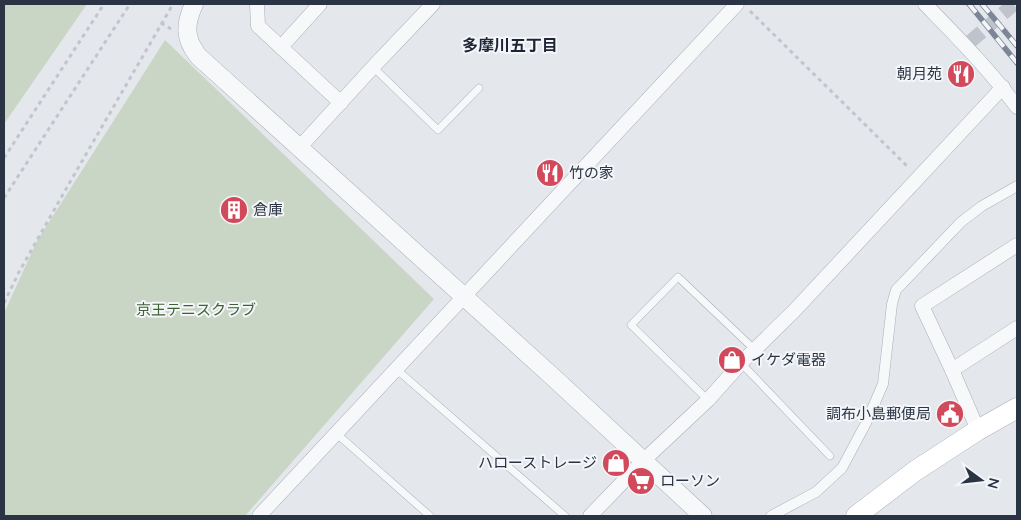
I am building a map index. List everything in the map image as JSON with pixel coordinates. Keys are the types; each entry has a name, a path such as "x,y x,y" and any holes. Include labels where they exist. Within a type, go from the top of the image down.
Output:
{"main road":[{"path":"856,516 915,471 978,430 1017,408"}],"street":[{"path":"194,4 188,24 188,41 198,56 464,296 703,516"},
{"path":"257,4 258,26 341,103"},
{"path":"281,47 320,4"},
{"path":"299,148 433,4"},
{"path":"262,515 737,4"},
{"path":"925,4 968,43 1017,108"},
{"path":"590,516 644,460 708,400 741,363 794,311 1003,87"},
{"path":"771,516 816,492 842,468 866,423 883,384 892,304 896,290 961,222 982,206 1017,186"},
{"path":"978,430 922,306 1017,245"},
{"path":"952,370 1017,328"}],"lane":[{"path":"374,67 438,130 479,88"},
{"path":"708,400 631,325 678,277 755,350"},
{"path":"741,363 830,456"},
{"path":"396,369 565,516"},
{"path":"337,434 430,516"}],"path":[{"path":"4,158 104,4"},
{"path":"4,198 130,4"},
{"path":"4,303 19,272 172,4"},
{"path":"750,11 918,177"}],"green space":[{"path":"4,4 87,4 4,124"},
{"name":"京王テニスクラブ","path":"165,40 434,299 245,516 4,516 4,313 37,241"}],"tunnel":[{"path":"971,41 1014,4"}],"railway":[{"path":"969,4 1017,63"},
{"path":"982,4 1017,46"}],"place":[{"name":"朝月苑","path":"961,74"},
{"name":"竹の家","path":"550,173"},
{"name":"倉庫","path":"234,210"},
{"name":"イケダ電器","path":"732,360"},
{"name":"調布小島郵便局","path":"950,414"},
{"name":"ハローストレージ","path":"616,463"},
{"name":"ローソン","path":"641,481"}],"district":[{"name":"多摩川五丁目","path":"510,45"}]}
